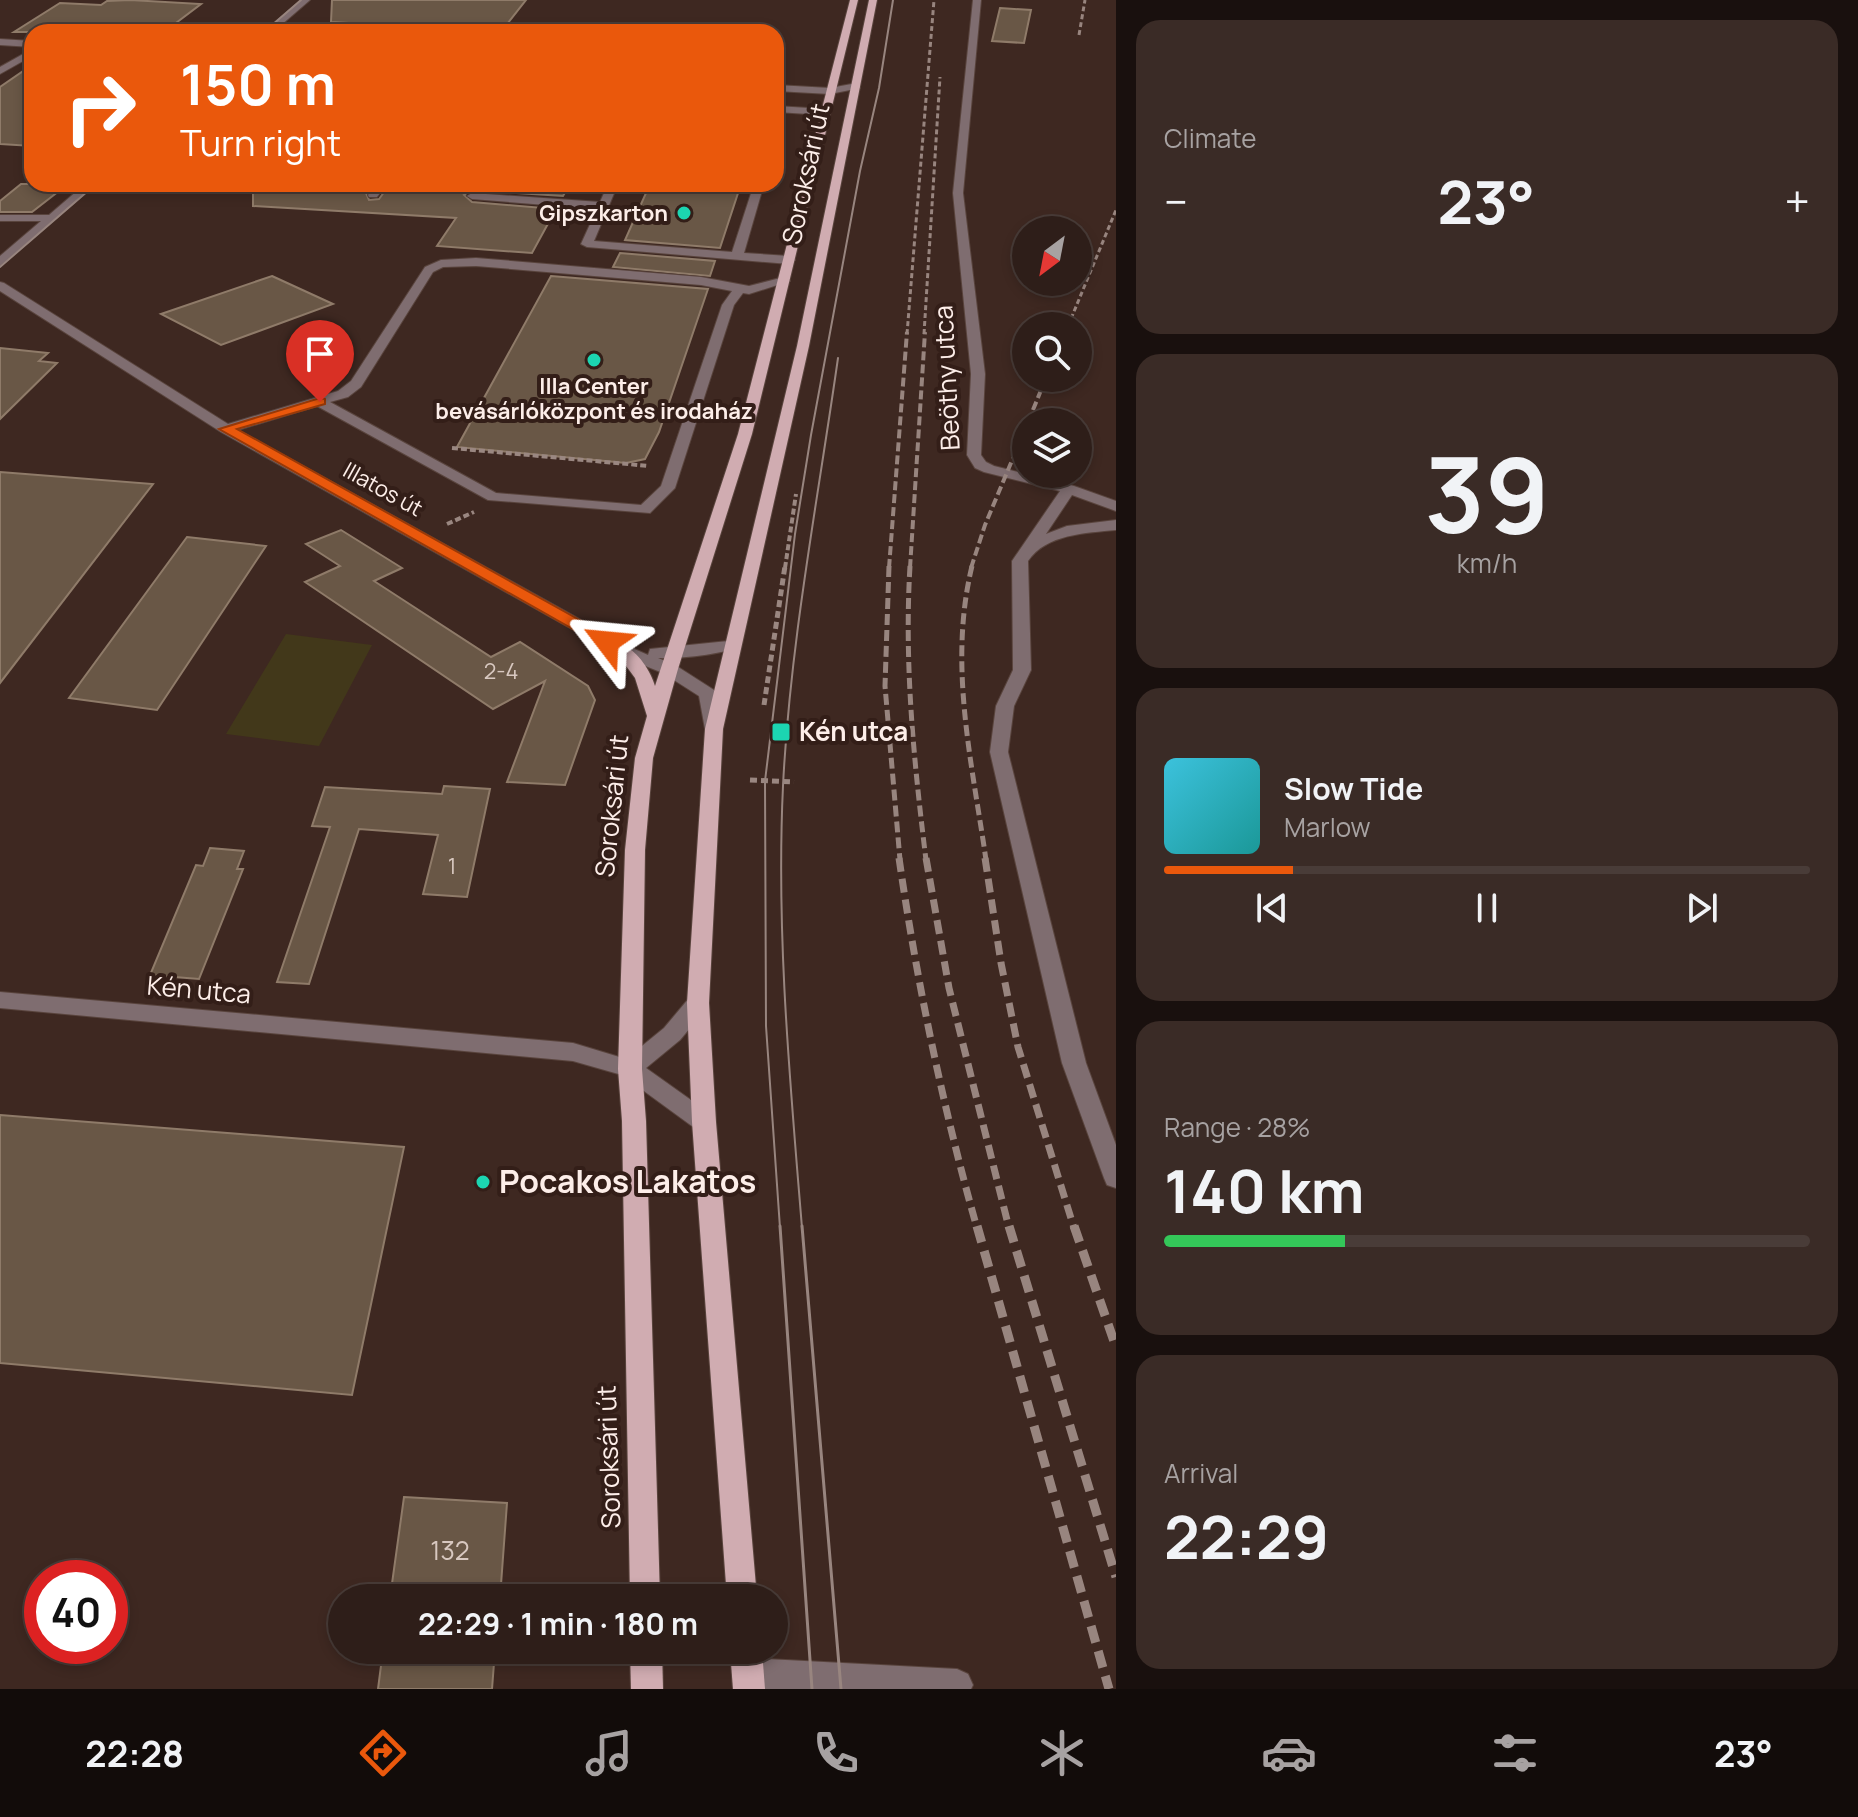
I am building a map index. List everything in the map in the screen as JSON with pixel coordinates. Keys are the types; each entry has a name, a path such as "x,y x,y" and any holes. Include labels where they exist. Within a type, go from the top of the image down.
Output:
{"main road":[{"name":"Soroksári út","path":"645,1584 634,1121 630,1069 635,850 644,758 671,661 745,434 854,0"},
{"name":"Soroksári út","path":"741,1584 704,1122 698,1003 714,729 803,346 873,0"},
{"path":"624,651 644,677 655,716"},
{"path":"646,1664 647,1689"}],"street":[{"path":"278,24 306,0"},
{"name":"Beöthy utca","path":"977,0 958,193 978,374 974,455 980,465 989,469 1069,489 1116,506"},
{"path":"0,42 24,44"},
{"path":"0,71 24,57"},
{"path":"784,88 830,91 857,86"},
{"path":"784,109 825,112"},
{"path":"0,262 82,192"},
{"path":"610,192 587,244 789,260"},
{"path":"737,256 757,192"},
{"path":"472,196 604,206"},
{"path":"0,218 51,218"},
{"path":"226,429 343,394 356,384 429,270 441,264 476,262 678,279 739,290 762,288 784,281"},
{"name":"Illatos út","path":"0,286 226,429 624,651 671,661 708,694 714,729"},
{"path":"320,402 493,497 645,510 668,488 728,305 739,290"},
{"path":"1069,489 1020,561 1022,670 1005,706 999,752 1074,1063 1116,1178"},
{"path":"1028,547 1067,531 1116,525"},
{"path":"671,661 732,644"},
{"name":"Kén utca","path":"0,1000 573,1052 630,1069 704,1122"},
{"path":"630,1069 672,1034 698,1003"},
{"path":"748,1671 957,1685"}],"path":[{"path":"440,447 675,469"},
{"path":"764,705 797,488"},
{"path":"750,780 794,782"}],"shaded area":[{"path":"286,634 372,645 319,746 226,734"}],"building":[{"path":"332,0 526,0 507,24 331,22"},
{"path":"107,1 201,4 175,24 27,24 60,3 101,5"},
{"path":"1000,8 1031,10 1024,43 992,41"},
{"path":"24,70 24,146 0,144 0,87"},
{"path":"21,184 24,184 24,192 58,192 32,212 0,212 0,201"},
{"path":"253,192 367,192 369,200 379,199 384,192 469,192 464,195 472,202 556,209 532,253 437,246 456,218 253,206"},
{"path":"502,192 565,192 563,196"},
{"name":"Gipszkarton","path":"646,192 738,192 720,248 625,240"},
{"path":"620,253 715,261 710,276 613,267"},
{"path":"272,276 333,304 221,345 161,314"},
{"name":"Illa Center bevásárlóközpont és irodaház","path":"551,276 708,289 659,432 645,459 626,463 457,447"},
{"path":"0,348 48,353 39,361 57,363 0,419"},
{"path":"0,472 153,484 0,683"},
{"path":"341,530 402,568 374,581 491,657 520,642 588,686 595,700 565,785 507,782 545,681 493,709 305,582 340,566 306,544"},
{"path":"187,537 266,546 157,710 69,698"},
{"path":"444,786 490,789 467,897 423,894 438,835 359,829 309,984 277,982 330,827 312,826 325,787 442,794"},
{"path":"210,848 244,851 237,869 243,869 199,979 150,975 196,865 203,866"},
{"path":"0,1115 404,1147 352,1395 0,1363"},
{"path":"404,1497 507,1503 501,1584 392,1584"},
{"path":"381,1664 494,1664 492,1689 378,1689"}],"tram line":[{"path":"273,24 301,0"},
{"path":"780,1228 766,1026 765,781 795,534 811,435 860,171 879,88 893,0"},
{"path":"0,267 87,192"},
{"path":"802,1228 783,952 783,786 798,625 838,358"},
{"path":"780,1226 812,1689"},
{"path":"802,1226 841,1689"}],"railway":[{"path":"907,334 934,0"},
{"path":"1079,35 1085,0"},
{"path":"924,334 940,77"},
{"path":"1074,312 1116,210"},
{"path":"889,568 907,332"},
{"path":"910,568 925,332"},
{"path":"1034,408 1040,392"},
{"path":"971,568 1012,460"},
{"path":"889,566 885,686 900,860"},
{"path":"910,566 908,640 911,713 926,860"},
{"path":"972,566 965,603 962,677 969,750 986,860"},
{"path":"899,858 932,1045 977,1228"},
{"path":"926,858 949,988 1009,1228"},
{"path":"985,858 1018,1047 1074,1228"},
{"path":"977,1226 1109,1689"},
{"path":"1009,1226 1116,1577"},
{"path":"1074,1226 1116,1347"}],"place":[{"name":"Gipszkarton","path":"684,213"},
{"name":"Illa Center bevásárlóközpont és irodaház","path":"594,360"},
{"name":"Kén utca","path":"781,732"},
{"name":"Pocakos Lakatos","path":"483,1182"}],"route":[{"path":"320,402 226,429 607,642"}]}
